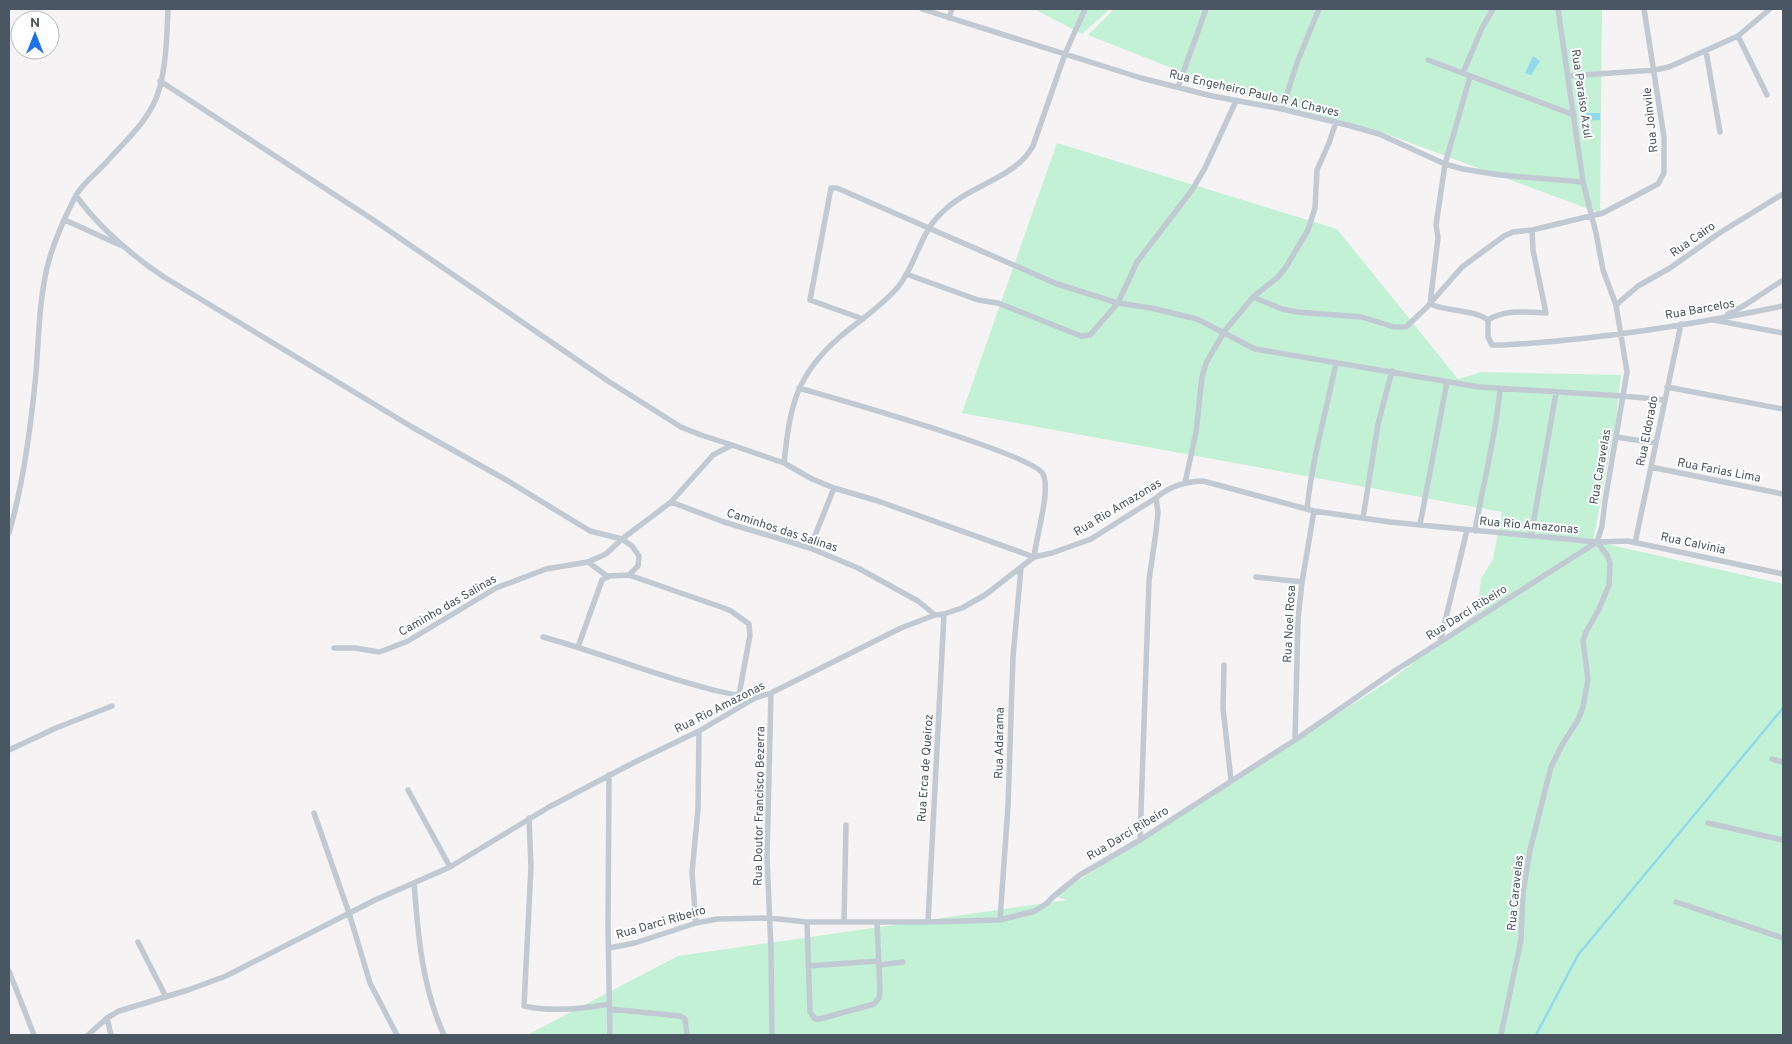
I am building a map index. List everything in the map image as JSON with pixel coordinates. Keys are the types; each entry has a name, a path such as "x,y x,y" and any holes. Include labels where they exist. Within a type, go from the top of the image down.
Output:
{"street":[{"path":"9,533 23,468 32,408 46,275 54,245 76,196 138,127 154,105 166,51 168,9"},
{"name":"Rua Engeheiro Paulo R A Chaves","path":"922,9 1141,78 1236,101 1282,109 1379,134 1445,164 1463,170 1583,182"},
{"path":"949,18 952,9"},
{"path":"784,463 793,403 807,373 820,355 884,301 898,286 906,274 928,228 947,207 962,196 1014,168 1027,156 1033,146 1065,54 1085,9"},
{"path":"1178,87 1206,9"},
{"path":"1282,109 1298,60 1319,9"},
{"path":"1463,73 1482,28 1493,9"},
{"name":"Rua Paraiso Azul","path":"1558,9 1583,182"},
{"name":"Rua Joinvile","path":"1591,216 1603,213 1658,184 1665,166 1664,137 1644,9"},
{"path":"1568,76 1655,70 1678,64 1738,36 1770,9"},
{"path":"1738,36 1767,95"},
{"path":"1706,51 1720,132"},
{"path":"1428,60 1574,114"},
{"path":"1430,304 1438,238 1436,225 1445,164 1470,77"},
{"path":"160,81 372,219 608,381 681,427 784,463 806,476 834,488 878,501 1034,557 1045,501 1046,483 1043,472 1032,464 999,450 799,388"},
{"path":"906,274 978,300 998,302 1081,336 1090,335 1118,303 1137,262 1180,207 1205,168 1236,101"},
{"path":"1185,483 1196,432 1202,377 1206,362 1224,332 1253,297 1286,268 1308,230 1315,208 1317,170 1336,122"},
{"name":"Rua Caravelas","path":"1501,1035 1521,940 1523,894 1530,850 1551,767 1578,720 1583,707 1588,690 1588,678 1583,642 1590,623 1606,596 1611,578 1607,555 1597,542 1602,526 1627,372 1616,305 1603,270 1583,182"},
{"path":"863,319 810,300 831,188 837,188 1057,284 1118,303 1197,318 1255,349 1479,387 1665,400"},
{"name":"Rua Cairo","path":"1616,305 1638,286 1670,268 1721,232 1783,194"},
{"path":"76,196 94,219 135,258 164,277 412,427 508,481 590,531 622,539 632,546 639,556 638,566 629,575"},
{"path":"1253,297 1282,309 1297,312 1362,316 1400,328 1406,327 1430,304 1456,273 1496,240 1513,232 1532,230 1591,216"},
{"path":"65,220 124,247"},
{"path":"1430,304 1451,310 1479,314 1488,320 1499,314 1514,312 1546,313 1533,250 1532,230"},
{"path":"1721,317 1745,305 1783,280"},
{"name":"Rua Barcelos","path":"1488,320 1488,337 1492,344 1539,344 1681,324 1783,306"},
{"path":"1712,319 1783,333"},
{"name":"Rua Eldorado","path":"1635,543 1681,324"},
{"path":"1307,510 1314,463 1336,362"},
{"path":"1363,518 1378,424 1392,371"},
{"path":"1420,526 1447,382"},
{"path":"1667,387 1783,409"},
{"path":"1475,531 1496,430 1500,389"},
{"path":"1531,536 1556,393"},
{"path":"1616,437 1656,443"},
{"name":"Caminho das Salinas","path":"334,648 355,648 379,652 385,650 408,641 496,588 546,569 588,562 606,554 622,539 670,502 705,462 721,450 732,445"},
{"name":"Rua Farias Lima","path":"1651,467 1783,494"},
{"name":"Rua Rio Amazonas","path":"88,1035 107,1018 119,1011 226,976 349,913 450,867 529,818 609,775 699,731 755,698 771,693 901,628 935,615 962,608 974,602 1034,557 1052,553 1091,539 1166,490 1185,483 1202,481 1314,512 1420,526 1597,542"},
{"path":"810,548 834,488"},
{"path":"1140,840 1149,580 1157,526 1156,498"},
{"name":"Caminhos das Salinas","path":"670,502 724,522 810,548 884,581 918,601 935,615"},
{"name":"Rua Noel Rosa","path":"1295,740 1298,619 1302,582 1314,512"},
{"path":"1440,642 1467,530"},
{"name":"Rua Calvinia","path":"1597,542 1628,541 1783,574"},
{"name":"Rua Darci Ribeiro","path":"609,948 635,943 696,923 722,918 769,918 807,922 928,922 1000,920 1034,912 1080,874 1140,840 1295,740 1440,642 1597,542"},
{"path":"588,562 607,576"},
{"name":"Rua Adarama","path":"1000,920 1008,806 1013,657 1021,568"},
{"path":"578,647 602,580 607,576 629,575 724,608 749,624 750,635 739,695"},
{"path":"1256,577 1302,582"},
{"name":"Rua Erca de Queiroz","path":"928,922 944,614"},
{"path":"543,637 707,689 755,698"},
{"path":"1224,664 1223,708 1231,780"},
{"name":"Rua Doutor Francisco Bezerra","path":"771,693 767,857 772,1035"},
{"path":"9,750 56,728 112,706"},
{"path":"696,923 692,873 698,809 699,731"},
{"path":"1772,759 1783,762"},
{"path":"609,775 610,1035"},
{"path":"408,790 450,867"},
{"path":"314,813 349,913 370,984 397,1035"},
{"path":"529,818 531,867 524,1006 581,1009 610,1007 680,1016 685,1019 687,1035"},
{"path":"1708,823 1783,840"},
{"path":"844,922 846,825"},
{"path":"414,883 425,977 444,1035"},
{"path":"1676,902 1783,938"},
{"path":"807,922 810,1012 815,1019 877,1002 880,992 877,922"},
{"path":"138,942 166,997"},
{"path":"808,966 903,962"},
{"path":"9,971 34,1035"},
{"path":"107,1018 111,1035"}],"green space":[{"path":"1034,9 1110,9 1082,34"},
{"path":"1114,9 1602,9 1600,213 1381,132 1233,92 1088,35"},
{"path":"1057,143 1337,229 1458,379 1482,372 1621,375 1616,420 1593,541 1783,584 1783,1035 527,1035 678,956 1067,900 1054,896 1392,679 1477,613 1481,579 1493,559 1502,512 962,413"}],"water":[{"path":"1533,56 1540,61 1531,75 1525,73"},
{"path":"1585,113 1600,113 1600,120 1585,121"}],"waterway":[{"path":"1536,1035 1578,955 1783,708"}]}
